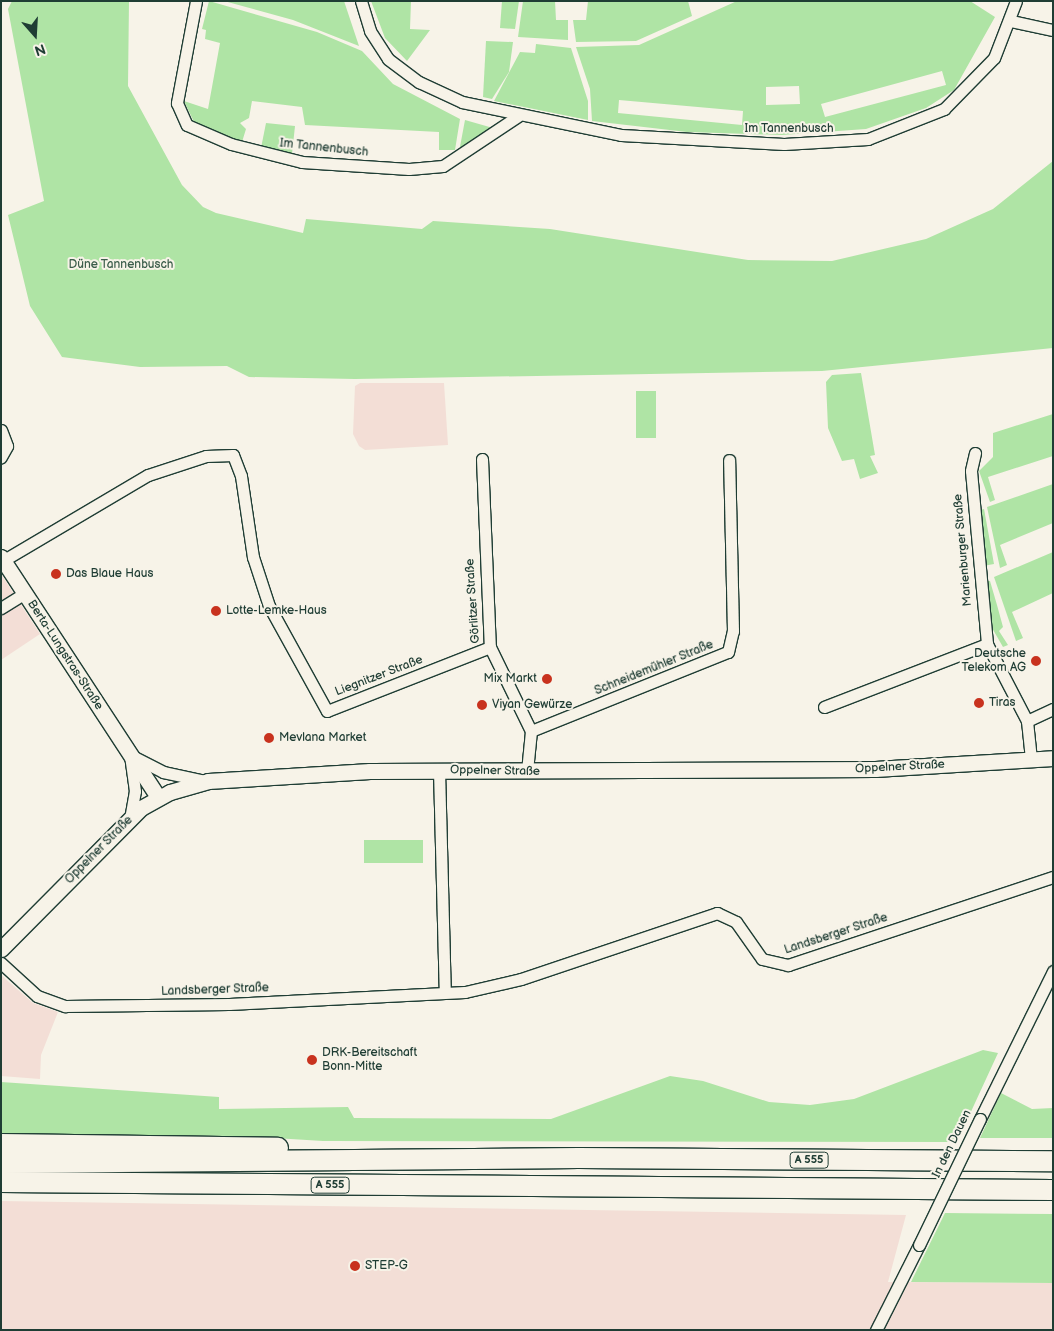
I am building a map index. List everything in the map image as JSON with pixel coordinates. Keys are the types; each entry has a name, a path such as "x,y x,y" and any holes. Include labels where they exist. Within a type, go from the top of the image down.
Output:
{"highway":[{"path":"1,1144 552,1152 579,1158"},
{"path":"1,1156 124,1160"},
{"name":"A 555","path":"1,1163 124,1160 579,1158 1053,1161"},
{"name":"A 555","path":"1,1182 1053,1190"}],"street":[{"name":"Im Tannenbusch","path":"196,1 177,103 187,125 222,140 302,162 426,167 455,160 518,116"},
{"name":"Im Tannenbusch","path":"361,1 370,31 400,70 438,92 518,116 665,140 784,144 868,139 926,119 960,98 994,58 1012,21 1016,1"},
{"path":"1012,21 1053,30"},
{"path":"1,430 7,446 1,457"},
{"name":"Marienburger Straße","path":"975,454 971,471 987,644 1027,721 1031,760"},
{"name":"Liegnitzer Straße","path":"2,558 148,474 206,456 233,455 241,476 253,557 269,606 326,711 490,647"},
{"name":"Görlitzer Straße","path":"482,459 490,647 531,731"},
{"name":"Schneidemühler Straße","path":"531,731 728,652 733,631 729,460"},
{"name":"Berta-Lungstras-Straße","path":"2,558 158,797"},
{"path":"1,608 25,593"},
{"path":"824,707 987,644"},
{"path":"1027,721 1053,709"},
{"path":"527,771 531,731"},
{"name":"Berta-Lungstras-Straße","path":"129,753 172,776 208,781"},
{"name":"Berta-Lungstras-Straße","path":"129,753 135,791 130,819"},
{"name":"Oppelner Straße","path":"1,949 130,819 158,797 208,781 440,770 759,772 1053,758"},
{"path":"440,770 445,992"},
{"name":"Landsberger Straße","path":"1,963 37,996 65,1006 237,1004 445,992 521,979 717,913 736,922 762,959 788,965 1053,878"},
{"name":"In den Dauen","path":"876,1330 1053,971"}],"shaded area":[{"path":"360,383 444,383 448,445 365,450 359,446 353,434 355,386"},
{"path":"1,574 40,634 1,660"},
{"path":"1,975 33,1003 58,1012 41,1055 40,1079 1,1076"},
{"path":"1,1201 906,1215 888,1282 1053,1283 1053,1330 1,1330"}],"green space":[{"name":"Düne Tannenbusch","path":"12,1 129,1 128,86 182,185 203,207 216,213 303,233 306,219 422,229 433,221 550,229 748,260 832,261 926,239 993,209 1053,161 1053,348 822,371 355,379 249,377 227,366 140,367 62,357 30,306 8,215 44,201 8,9"},
{"path":"209,1 317,32 362,51 393,84 460,119 455,150 439,150 439,132 305,125 302,107 252,101 249,118 240,123 246,129 242,142 195,124 184,101 208,109 220,43 205,39 206,30 202,29"},
{"path":"224,1 344,1 359,46 293,20"},
{"path":"371,1 411,1 410,29 430,30 407,61 385,38"},
{"path":"502,1 519,1 515,29 500,28"},
{"path":"523,1 555,1 556,20 568,20 568,40 518,37"},
{"path":"588,1 688,1 692,16 636,41 576,42 573,20 586,20"},
{"path":"737,1 970,1 995,17 954,90 926,108 866,129 782,135 687,132 592,121 590,89 576,47 639,45","holes":["942,71 946,85 825,117 821,104","799,86 800,104 766,105 766,87","619,100 743,111 742,125 618,113"]},
{"path":"486,41 513,42 509,72 492,99 483,97"},
{"path":"536,44 571,48 588,101 588,120 494,101 520,52 535,53"},
{"path":"465,120 493,128 459,152"},
{"path":"266,123 295,126 292,154 261,148"},
{"path":"861,373 875,455 870,456 878,473 860,479 854,459 842,461 828,428 826,382 832,375"},
{"path":"636,391 656,391 656,438 636,438"},
{"path":"1053,414 1053,456 988,477 995,500 990,502 979,471 993,457 993,433"},
{"path":"1053,484 1053,523 1000,545 1007,565 1000,568 987,507"},
{"path":"984,509 994,564 983,566 978,511"},
{"path":"1053,552 1053,593 1012,612 1023,638 1016,641 994,577"},
{"path":"985,581 990,581 1003,627 999,631 1008,645 1003,647 988,621"},
{"path":"364,840 423,840 423,863 364,863"},
{"path":"983,1050 998,1053 957,1142 323,1141 241,1136 1,1135 1,1082 219,1097 219,1109 348,1107 354,1118 551,1119 670,1076 703,1081 769,1102 810,1105 854,1099"},
{"path":"1001,1093 1032,1109 1053,1108 1053,1138 980,1138"},
{"path":"945,1213 1053,1214 1053,1283 911,1282"}],"place":[{"name":"Das Blaue Haus","path":"56,574"},
{"name":"Lotte-Lemke-Haus","path":"216,611"},
{"name":"Deutsche Telekom AG","path":"1036,661"},
{"name":"Mix Markt","path":"547,679"},
{"name":"Tiras","path":"979,703"},
{"name":"Viyan Gewürze","path":"482,705"},
{"name":"Mevlana Market","path":"269,738"},
{"name":"DRK-Bereitschaft Bonn-Mitte","path":"312,1060"},
{"name":"STEP-G","path":"355,1266"}]}
